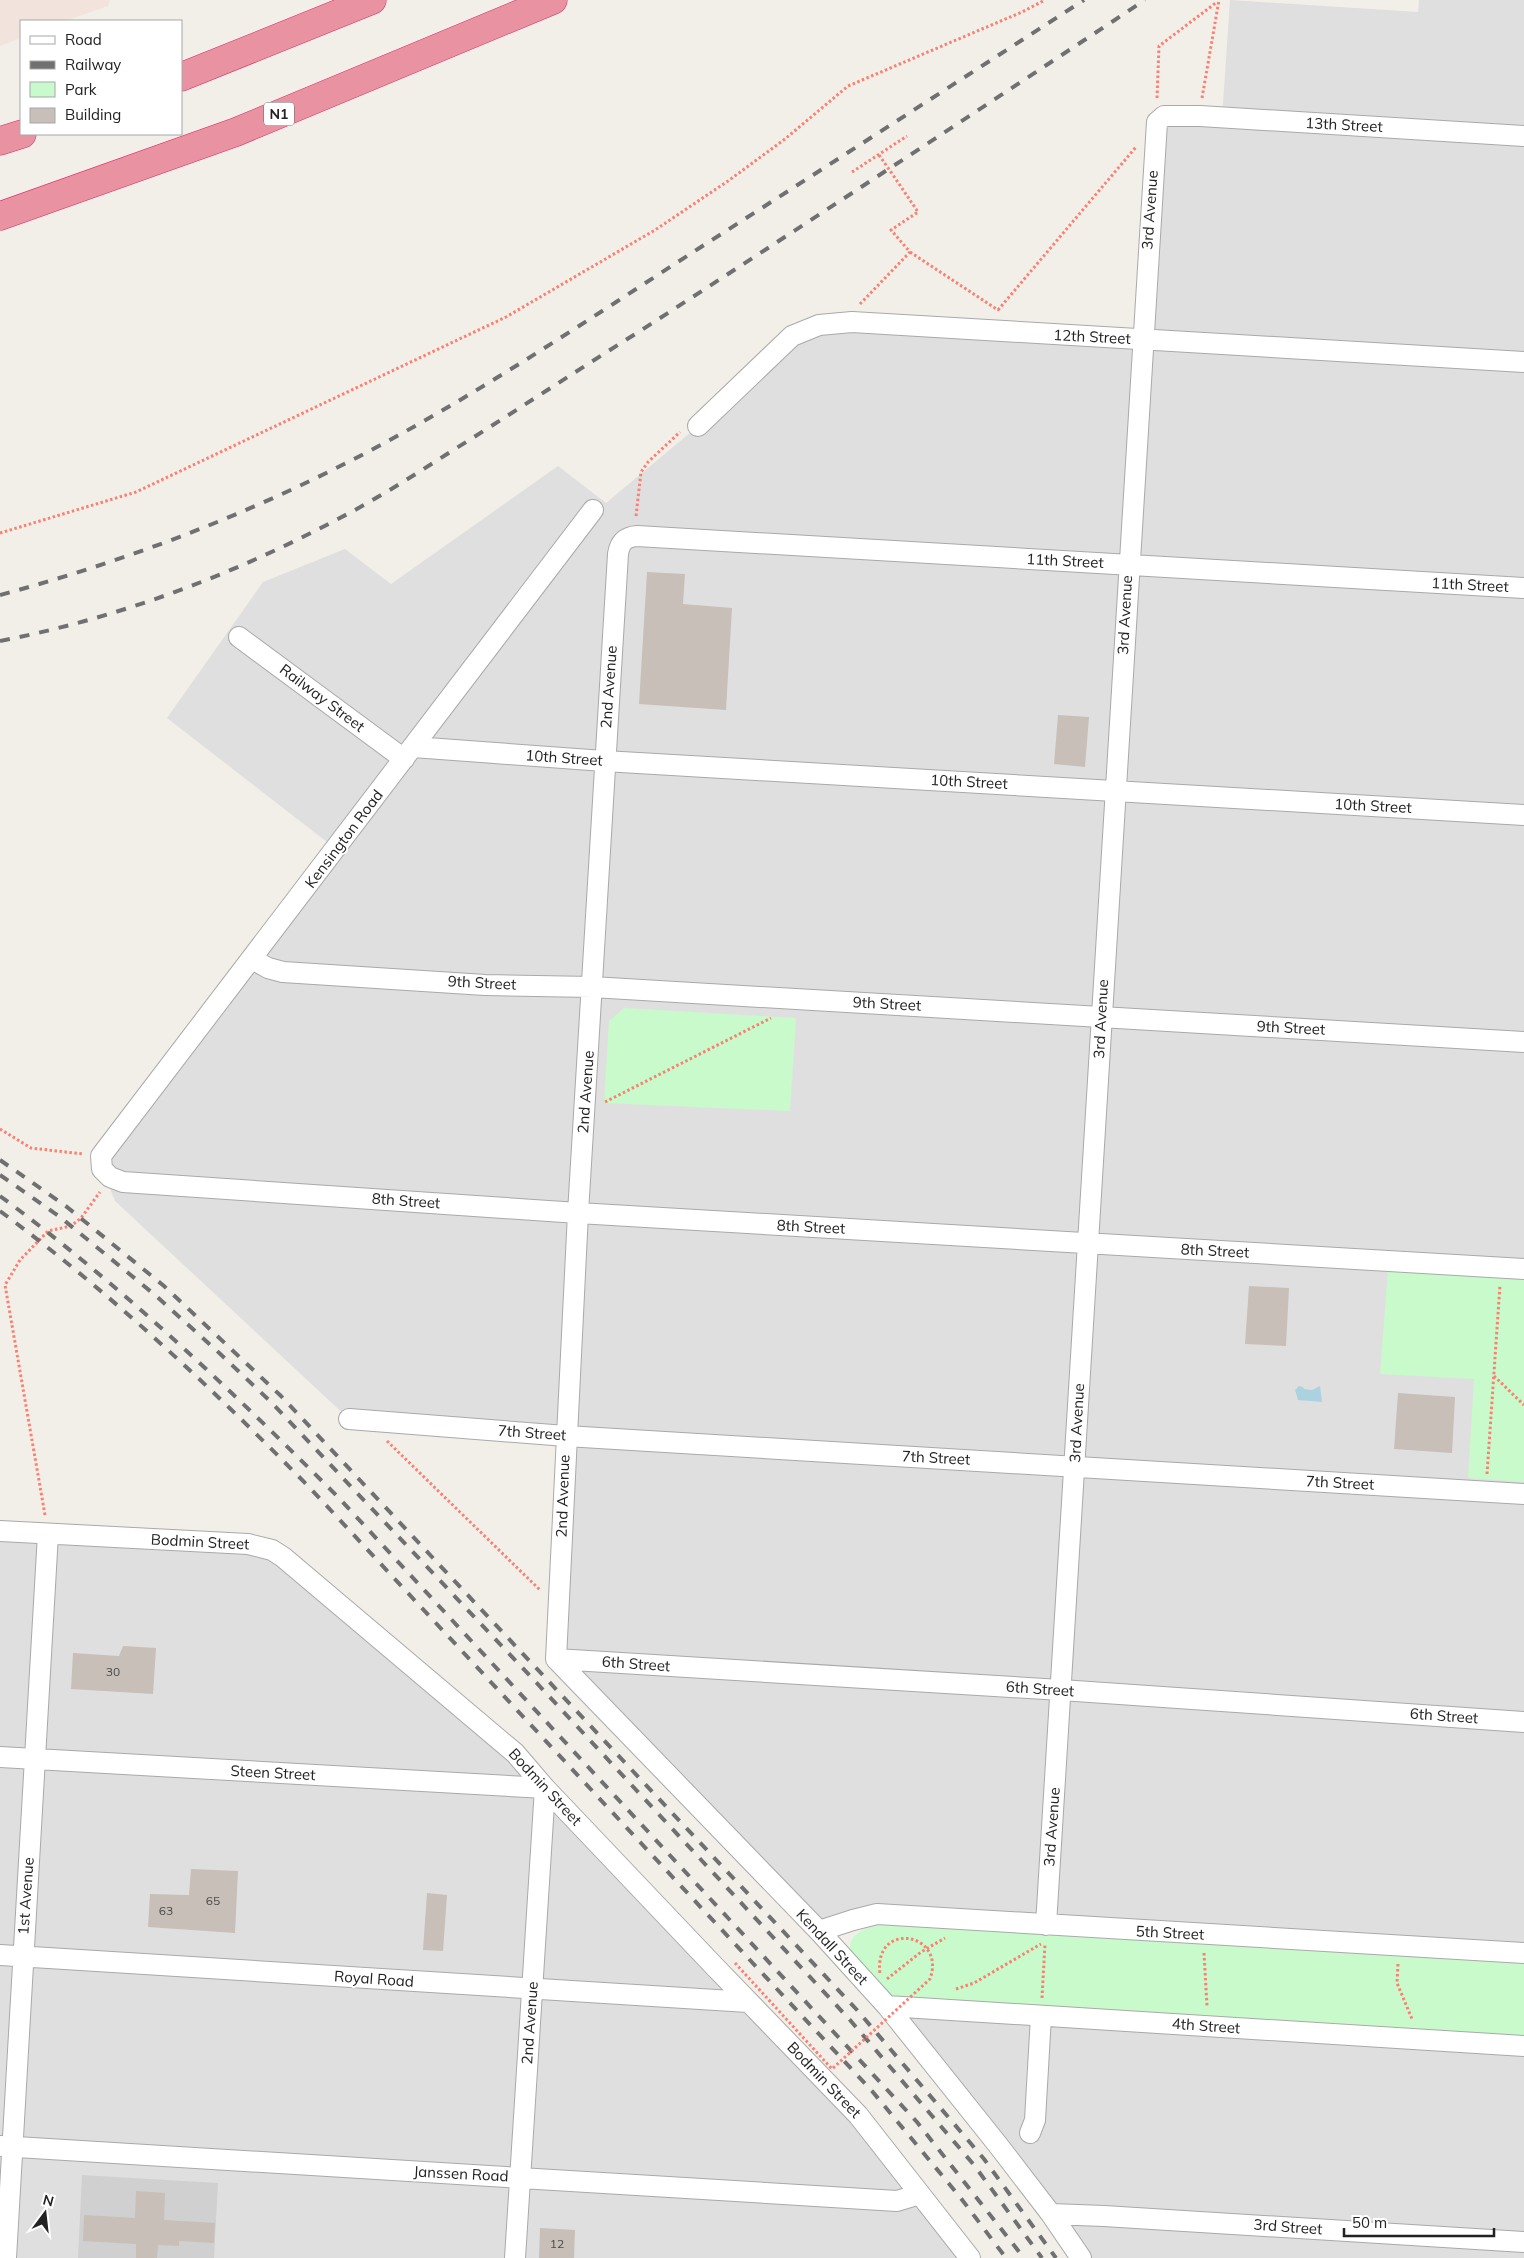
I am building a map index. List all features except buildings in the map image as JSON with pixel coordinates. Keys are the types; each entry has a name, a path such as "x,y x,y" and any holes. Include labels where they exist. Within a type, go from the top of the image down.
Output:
{"highway":[{"path":"182,77 372,0"},
{"name":"N1","path":"0,216 236,132 553,0"},
{"path":"0,142 20,135"}],"street":[{"name":"13th Street","path":"1160,119 1200,116 1524,136"},
{"name":"3rd Avenue","path":"1046,1925 1142,340 1160,119"},
{"name":"12th Street","path":"690,428 792,336 819,325 852,322 1524,362"},
{"name":"Kensington Road","path":"105,1167 252,959 593,510"},
{"name":"11th Street","path":"636,529 1128,564 1524,588"},
{"name":"2nd Avenue","path":"556,1659 578,1213 618,554 623,541 636,529"},
{"name":"Railway Street","path":"239,636 409,753"},
{"name":"10th Street","path":"409,753 604,761 1524,815"},
{"name":"9th Street","path":"252,959 268,968 283,972 485,985 592,987 1524,1042"},
{"name":"8th Street","path":"105,1167 123,1182 578,1213 1524,1269"},
{"name":"7th Street","path":"357,1420 566,1436 1524,1494"},
{"name":"Bodmin Street","path":"0,1531 248,1544 272,1550 515,1753 748,2002 858,2115 970,2258"},
{"name":"1st Avenue","path":"6,2258 7,2147 36,1760 48,1534"},
{"name":"6th Street","path":"556,1659 1061,1690 1524,1722"},
{"name":"Kendall Street","path":"556,1659 819,1931 887,2006 1051,2214 1081,2258"},
{"name":"Steen Street","path":"0,1757 546,1788"},
{"name":"2nd Avenue","path":"515,2258 546,1788"},
{"name":"5th Street","path":"819,1931 878,1914 1524,1953"},
{"name":"Royal Road","path":"0,1955 748,2002"},
{"name":"4th Street","path":"887,2006 1524,2046"},
{"path":"1030,2133 1035,2120 1041,2016"},
{"name":"Janssen Road","path":"7,2147 897,2201 920,2194"},
{"name":"3rd Street","path":"1051,2214 1524,2242"}],"path":[{"path":"0,533 136,492 506,317 655,230 728,181 785,138 848,86 1046,0"},
{"path":"1200,116 1204,80 1218,1"},
{"path":"997,331 998,310 1160,119 1159,46 1218,1"},
{"path":"852,172 907,136"},
{"path":"880,154 918,212 891,230 910,252 950,281 998,310"},
{"path":"859,305 910,252"},
{"path":"636,529 641,472 648,462 690,428"},
{"path":"584,1112 771,1018"},
{"path":"0,1129 31,1148 105,1167 80,1218 71,1226 48,1232 20,1260 5,1285 48,1534"},
{"path":"1486,1492 1501,1268"},
{"path":"1494,1376 1524,1405"},
{"path":"357,1420 558,1608"},
{"path":"884,1982 914,1958 958,1929 958,1919"},
{"path":"1204,1934 1206,2026"},
{"path":"735,1962 832,2068 930,1979 934,1967 933,1956 924,1945 914,1940 900,1938 890,1942 882,1951 878,1962 880,1974"},
{"path":"943,2010 945,1994 974,1983 1045,1942 1041,2016"},
{"path":"1398,1946 1397,1983 1414,2022 1412,2039"}],"shaded area":[{"path":"0,0 110,0 108,6 68,20 20,20 20,38 0,46"},
{"path":"1230,0 1418,12 1419,0 1524,0 1524,1953 928,1917 819,1931 556,1659 566,1436 349,1419 115,1201 102,1169 336,849 167,718 263,582 345,549 391,584 558,466 606,503 819,325 1142,340 1157,122 1222,118"},
{"path":"0,1531 261,1546 515,1753 748,2002 970,2258 0,2258"},
{"path":"887,2006 1524,2046 1524,2258 1081,2258"},
{"path":"82,2175 218,2183 214,2258 78,2258"}],"green space":[{"path":"624,1008 796,1018 790,1111 604,1103 609,1021"},
{"path":"1388,1270 1524,1278 1524,1482 1468,1478 1474,1379 1380,1374"},
{"path":"897,1924 1524,1962 1524,2038 891,1997 850,1953 850,1944 858,1933 865,1929"}],"water":[{"path":"1299,1386 1312,1390 1320,1386 1322,1402 1298,1400 1295,1390"}],"railway":[{"path":"0,595 121,558 200,529 278,496 366,453 464,398 559,339 1084,0"},
{"path":"0,641 87,620 172,593 255,559 366,504 426,468 640,331 1145,0"},
{"path":"0,1160 67,1207 164,1286 281,1396 857,2010 984,2159 1056,2258"},
{"path":"0,1175 60,1217 155,1295 272,1403 533,1679 850,2020 974,2165 1042,2258"},
{"path":"0,1196 89,1266 175,1340 338,1497 917,2122 1024,2258"},
{"path":"0,1211 122,1309 199,1379 310,1488 872,2091 960,2197 1006,2258"}]}
